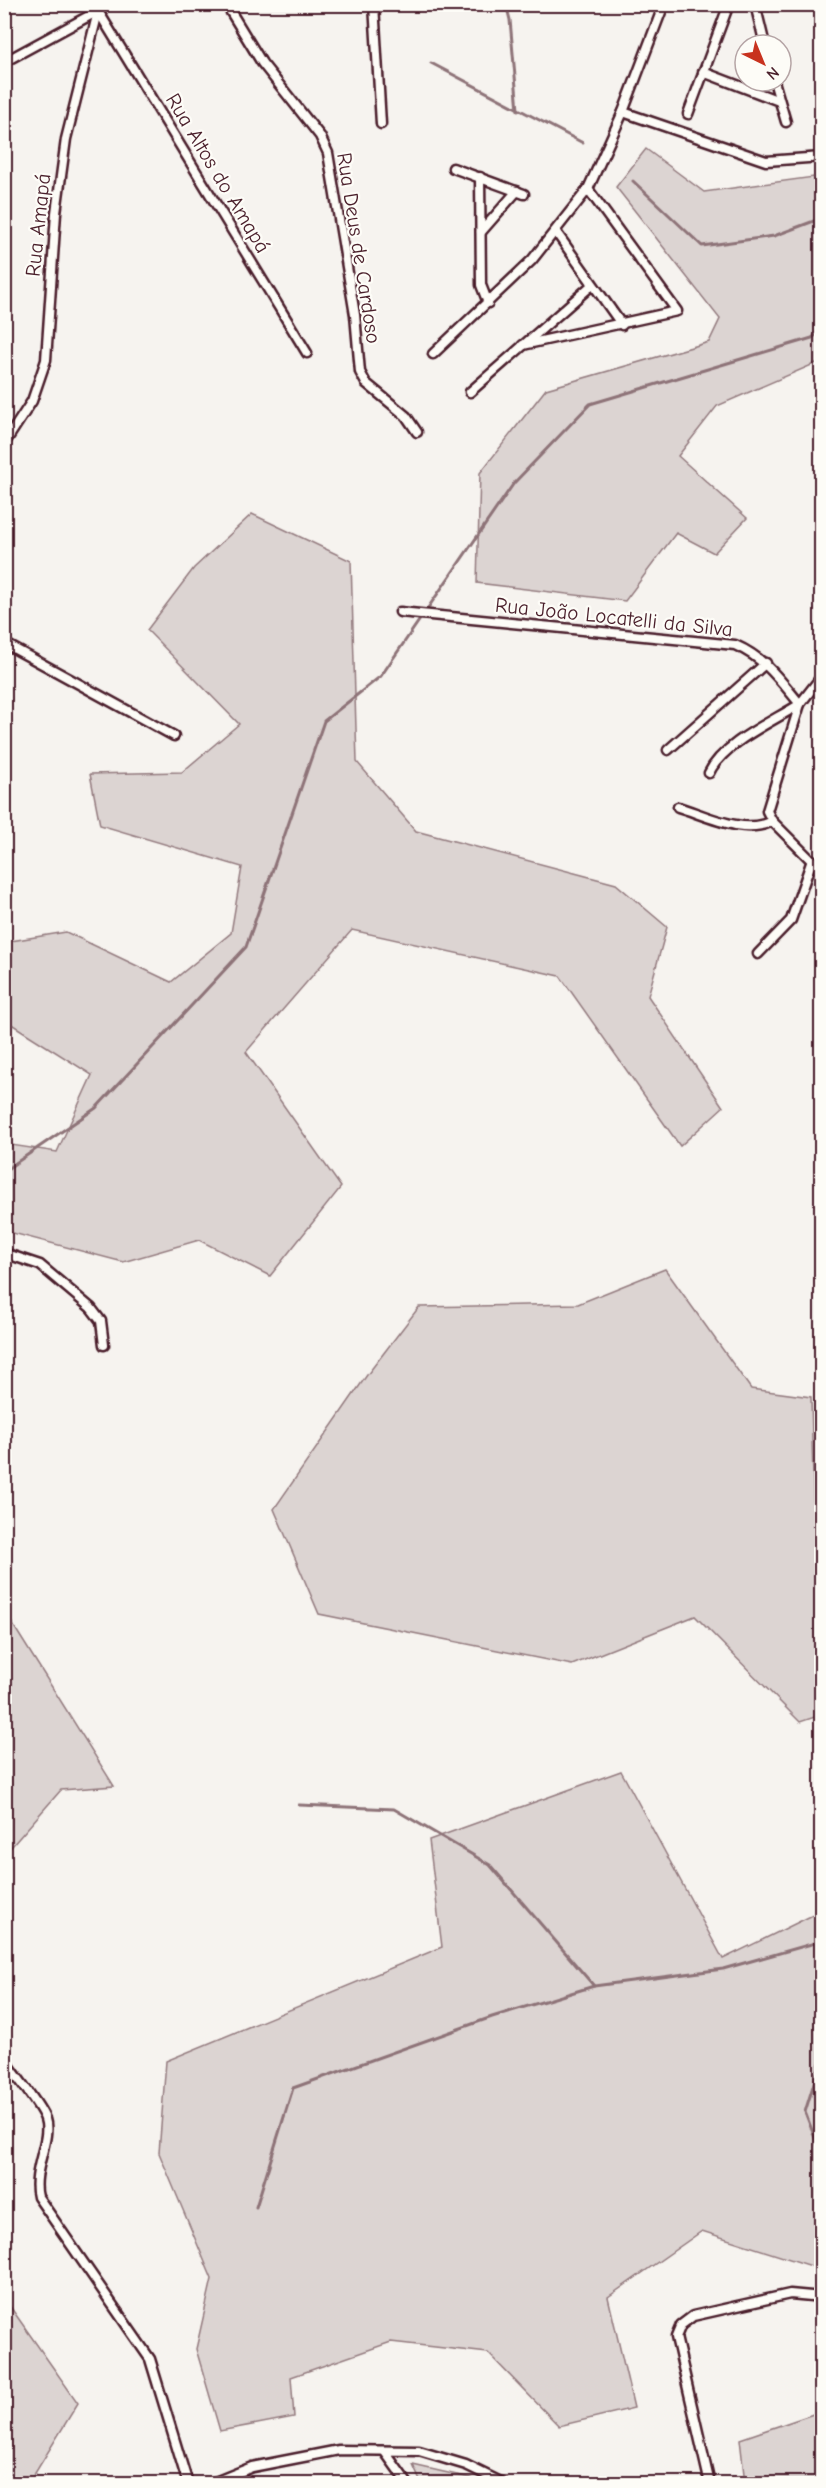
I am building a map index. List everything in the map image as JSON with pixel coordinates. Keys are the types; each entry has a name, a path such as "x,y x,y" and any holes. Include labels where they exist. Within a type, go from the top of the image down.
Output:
{"street":[{"name":"Rua Deus de Cardoso","path":"225,4 262,63 320,136 328,153 355,315 360,372 366,383 406,416 417,432"},
{"path":"374,4 381,124"},
{"path":"433,354 488,303 556,232 588,189 623,112 664,4"},
{"path":"688,114 729,4"},
{"path":"755,4 762,33"},
{"path":"4,62 99,8"},
{"name":"Rua Altos do Amapá","path":"99,8 307,353"},
{"name":"Rua Amapá","path":"4,444 32,401 46,360 56,213 66,139 99,8"},
{"path":"703,72 779,101"},
{"path":"777,93 786,122"},
{"path":"623,112 766,161 822,157"},
{"path":"453,168 521,193 481,232"},
{"path":"480,177 481,285 488,303"},
{"path":"523,345 622,325 677,311 588,189"},
{"path":"556,232 622,325"},
{"path":"470,392 592,285"},
{"name":"Rua João Locatelli da Silva","path":"400,612 735,645 755,654 766,663 800,705"},
{"path":"4,643 174,736"},
{"path":"668,750 766,663"},
{"path":"822,676 800,705 767,811 772,821 812,860 822,874"},
{"path":"709,773 714,762 727,750 800,705"},
{"path":"678,807 744,826 757,827 772,821"},
{"path":"758,954 791,920 812,860"},
{"path":"4,1253 40,1265 91,1308 101,1321 104,1345"},
{"path":"9,2064 45,2119 46,2131 34,2184 38,2197 150,2359 188,2484"},
{"path":"710,2484 676,2337 681,2325 693,2316 790,2294 822,2297"},
{"path":"210,2484 252,2467 339,2450 419,2451 466,2465 505,2484"},
{"path":"385,2452 408,2484"}],"shaded area":[{"path":"646,149 704,192 821,176 821,361 717,406 678,456 747,518 714,553 676,533 625,601 477,583 480,473 546,389 709,342 720,319 616,187"},
{"path":"252,514 351,561 357,762 416,831 616,884 667,927 648,996 723,1107 680,1146 560,976 352,930 246,1052 341,1187 270,1276 199,1240 123,1262 5,1231 5,1144 57,1152 92,1075 5,1020 5,942 66,932 171,982 231,933 242,867 100,825 90,774 182,772 239,724 147,630 194,568"},
{"path":"665,1269 751,1389 811,1397 816,1605 822,1613 821,1715 800,1722 695,1616 572,1665 319,1614 274,1509 367,1375 419,1307 578,1304"},
{"path":"5,1612 114,1786 61,1790 5,1854"},
{"path":"621,1771 723,1959 821,1911 821,2269 702,2231 608,2297 634,2408 559,2426 488,2353 391,2342 291,2377 294,2417 220,2431 196,2349 212,2279 159,2153 166,2061 442,1947 429,1840"},
{"path":"4,2298 78,2403 29,2483 5,2483"},
{"path":"821,2407 821,2483 745,2483 740,2439 816,2413"},
{"path":"413,2465 470,2478 482,2483 421,2483"}],"waterway":[{"path":"506,4 510,20 518,110"},
{"path":"431,63 583,143"},
{"path":"633,181 702,246 774,236 822,218"},
{"path":"4,1171 96,1108 246,947 324,721 381,676 514,483 590,404 812,338 822,330"},
{"path":"299,1805 394,1809 490,1865 594,1986"},
{"path":"256,2207 293,2088 492,2017 594,1986 723,1969 822,1941"},
{"path":"822,2057 805,2112 822,2156"}]}
